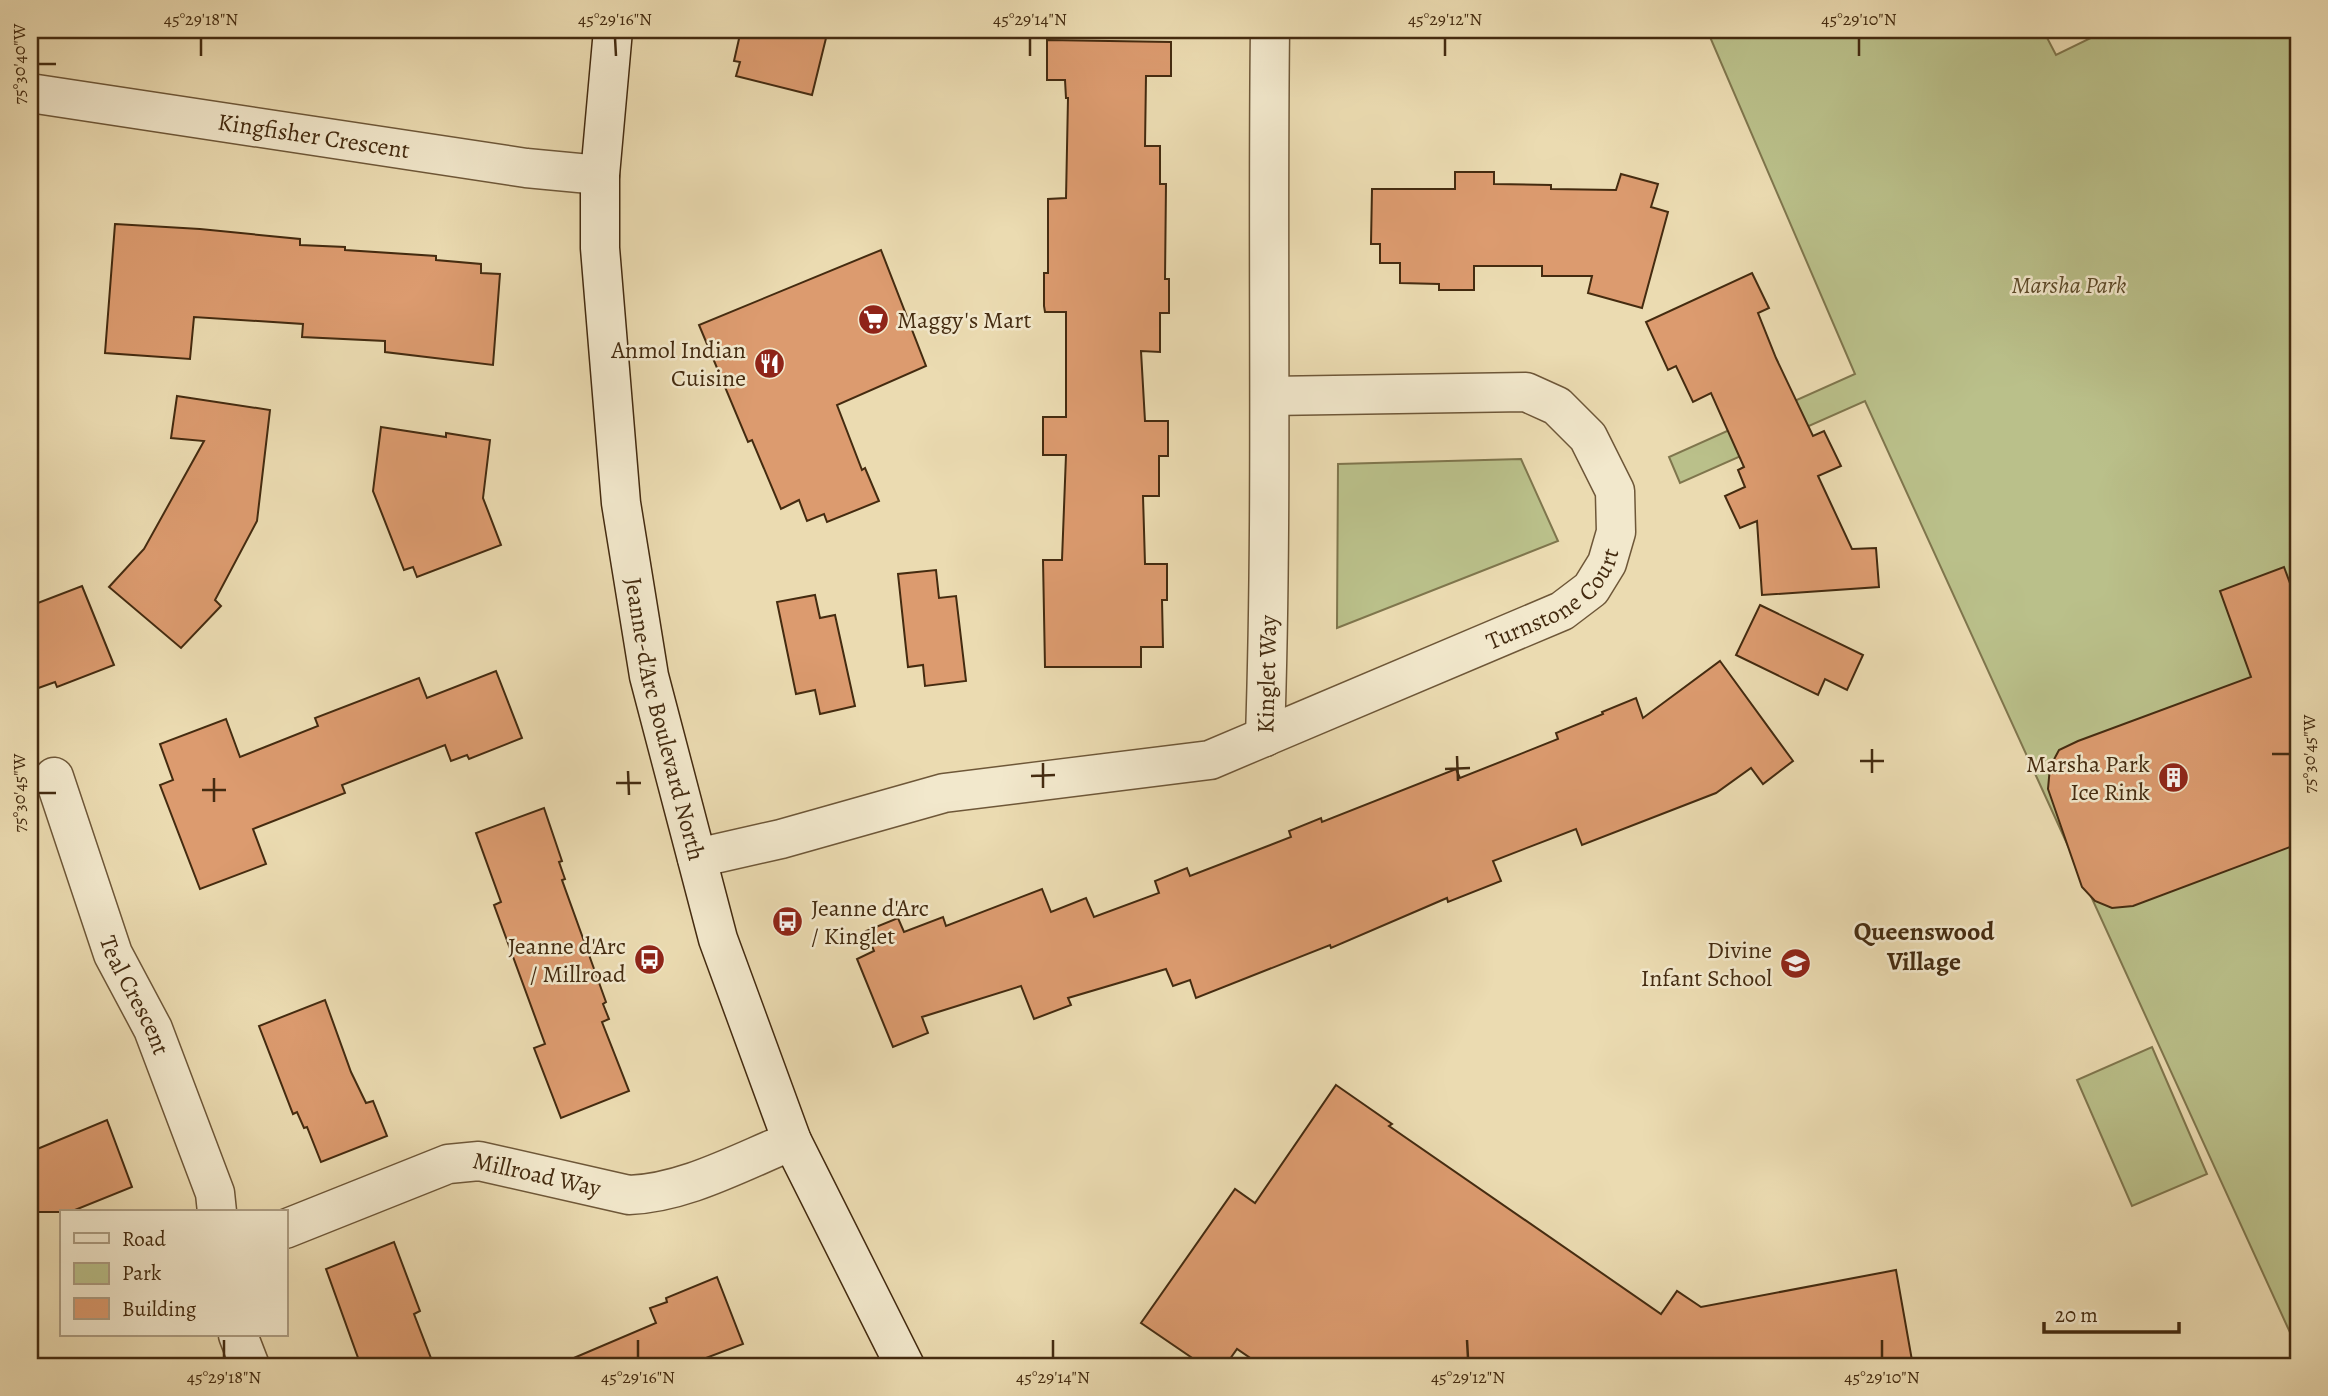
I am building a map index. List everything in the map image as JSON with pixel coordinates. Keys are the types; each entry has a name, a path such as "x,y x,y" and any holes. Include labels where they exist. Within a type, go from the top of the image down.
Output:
{"street":[{"name":"Jeanne-d'Arc Boulevard North","path":"612,30 600,176 600,248 621,503 649,676 718,939 792,1140 905,1366"},
{"name":"Kinglet Way","path":"697,858 782,839 944,793 1210,760 1265,737 1270,396 1267,232 1270,30"},
{"name":"Kingfisher Crescent","path":"30,93 526,168 600,176"},
{"name":"Turnstone Court","path":"1265,737 1563,611 1591,589 1607,563 1616,533 1615,491 1588,438 1558,406 1526,392 1270,396"},
{"name":"Teal Crescent","path":"54,776 113,954 153,1029 215,1193 217,1210"},
{"name":"Millroad Way","path":"287,1228 448,1164 479,1161 629,1195 654,1194 792,1140"},
{"path":"238,1336 250,1366"}],"green space":[{"name":"Marsha Park","path":"1707,30 2043,30 2056,55 2107,30 2298,30 2298,1350 1865,401 1680,483 1669,457 1855,374"},
{"path":"1521,459 1558,541 1337,628 1338,464"},
{"path":"2152,1047 2207,1174 2132,1206 2077,1080"}],"building":[{"path":"741,30 828,30 812,95 736,76 740,62 734,61"},
{"path":"1047,40 1171,42 1171,76 1146,76 1145,146 1160,146 1160,184 1166,184 1165,279 1169,279 1169,313 1160,313 1160,352 1141,351 1145,421 1168,421 1168,456 1159,456 1159,496 1143,496 1145,564 1167,564 1167,600 1162,600 1163,647 1141,647 1141,667 1045,667 1043,560 1062,560 1066,455 1043,455 1043,417 1066,417 1066,312 1045,312 1044,273 1048,273 1048,199 1066,198 1068,98 1065,80 1047,80"},
{"path":"1455,172 1494,172 1494,184 1551,185 1551,189 1616,190 1621,174 1658,184 1651,207 1668,212 1642,308 1588,293 1592,276 1542,276 1542,266 1474,266 1474,290 1439,290 1439,284 1400,283 1400,263 1380,263 1380,244 1371,244 1372,189 1455,189"},
{"path":"115,224 300,239 300,245 436,256 436,260 481,264 481,273 500,274 493,365 385,352 385,341 302,337 303,324 194,317 190,359 105,353"},
{"path":"881,250 926,366 837,405 862,470 865,468 879,501 827,522 824,514 807,521 799,500 781,509 752,440 748,442 699,325"},
{"path":"1752,273 1769,308 1758,313 1776,358 1813,436 1824,431 1841,466 1818,476 1852,549 1876,548 1879,587 1762,595 1757,521 1740,528 1725,496 1745,487 1738,470 1744,467 1711,393 1693,402 1676,366 1668,370 1646,322"},
{"path":"177,396 270,410 257,521 215,600 221,606 181,648 109,587 144,549 204,441 171,438"},
{"path":"381,427 446,437 446,433 490,440 483,498 501,545 417,577 413,567 404,570 373,491"},
{"name":"Marsha Park Ice Rink","path":"2284,567 2298,605 2298,844 2133,906 2112,908 2095,901 2082,887 2048,789 2050,767 2059,750 2251,677 2220,591"},
{"path":"936,570 939,598 956,596 966,681 925,686 923,665 908,667 898,574"},
{"path":"82,586 114,665 57,687 55,682 30,691 30,606"},
{"path":"815,595 820,618 835,615 855,706 820,714 815,690 796,694 777,602"},
{"path":"1760,605 1863,655 1847,690 1825,679 1818,695 1736,655"},
{"path":"1720,661 1793,761 1763,784 1751,768 1716,793 1582,845 1576,829 1493,861 1501,881 1448,902 1447,898 1331,948 1330,945 1196,998 1190,980 1173,986 1166,969 1068,998 1071,1005 1034,1019 1021,986 922,1017 928,1033 893,1047 857,959 874,951 866,931 898,918 904,932 943,917 946,926 1042,889 1051,912 1086,898 1094,917 1159,893 1155,881 1187,868 1190,876 1291,837 1289,831 1321,818 1322,822 1456,769 1460,778 1558,739 1556,733 1636,698 1643,718"},
{"path":"496,671 522,738 469,759 467,755 451,761 445,745 342,785 345,793 253,829 266,864 200,889 160,785 173,780 160,744 226,719 240,757 318,726 315,718 419,678 427,698"},
{"path":"544,808 562,861 559,862 565,879 562,880 606,1002 603,1004 609,1019 602,1022 629,1091 561,1118 534,1048 545,1044 494,905 501,902 476,833"},
{"path":"325,1000 351,1072 366,1103 373,1101 387,1136 321,1162 307,1127 304,1128 297,1112 293,1114 259,1026"},
{"path":"1336,1085 1392,1124 1389,1126 1661,1314 1677,1291 1701,1307 1896,1270 1913,1366 1262,1366 1237,1349 1225,1366 1204,1366 1141,1323 1235,1189 1255,1203"},
{"path":"107,1120 132,1187 75,1210 30,1212 30,1152"},
{"path":"394,1242 420,1311 414,1314 434,1366 361,1366 326,1269"},
{"path":"717,1277 743,1344 685,1366 555,1366 656,1323 650,1308 667,1302 666,1298"}],"place":[{"name":"Maggy's Mart","path":"874,320"},
{"name":"Anmol Indian Cuisine","path":"769,364"},
{"name":"Marsha Park Ice Rink","path":"2173,778"},
{"name":"Jeanne d'Arc / Kinglet","path":"788,922"},
{"name":"Jeanne d'Arc / Millroad","path":"649,960"},
{"name":"Divine Infant School","path":"1795,964"}],"district":[{"name":"Queenswood Village","path":"1924,946"}]}
